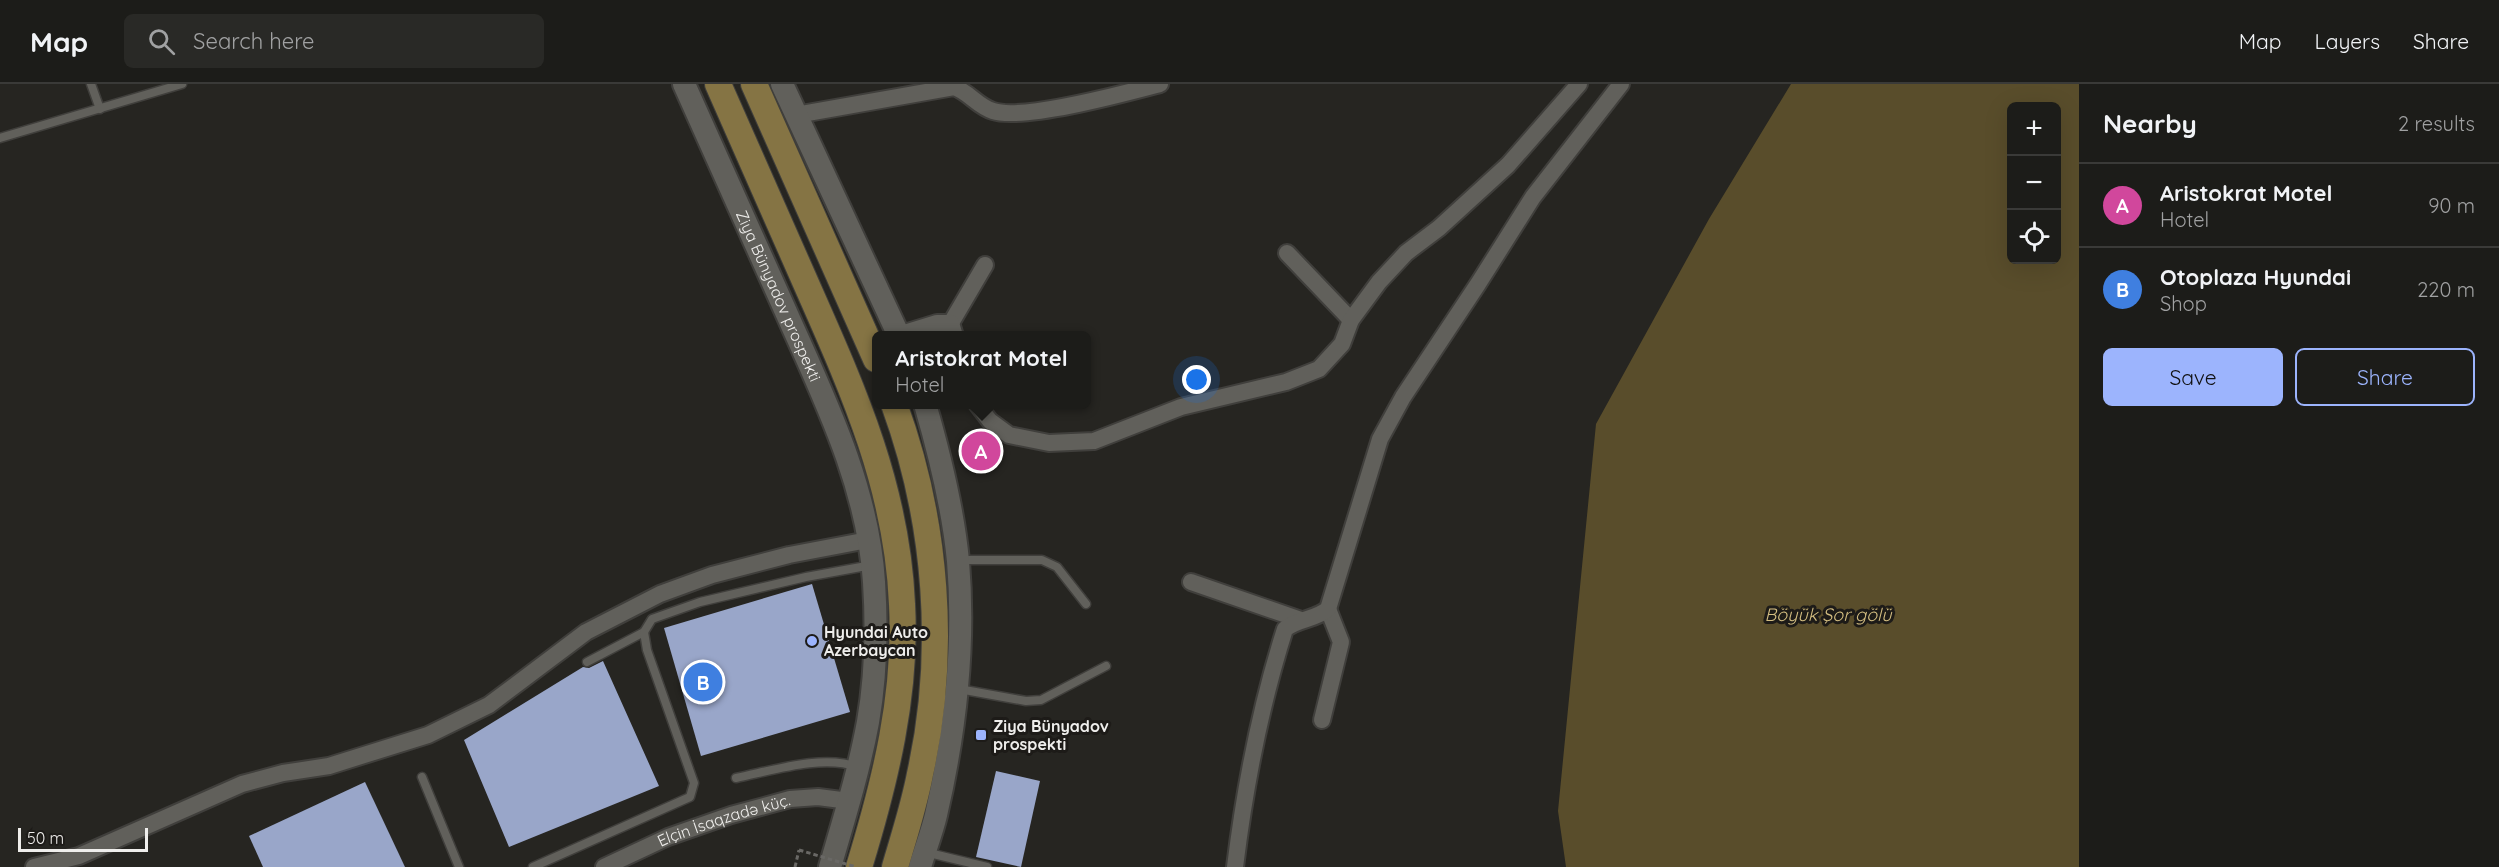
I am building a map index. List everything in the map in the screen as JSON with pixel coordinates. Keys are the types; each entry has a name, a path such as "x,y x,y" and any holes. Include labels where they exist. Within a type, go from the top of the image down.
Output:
{"main road":[{"name":"Ziya Bünyadov prospekti","path":"684,84 830,411 854,480 868,540 872,565 875,621 873,688 858,767 830,867"},
{"name":"Ziya Bünyadov prospekti","path":"718,84 853,391 878,463 894,532 902,603 900,687 888,760 874,817 858,867"},
{"path":"754,84 872,350"},
{"path":"782,84 896,331"},
{"path":"895,409 911,456 925,525 932,580 941,712 936,816"},
{"path":"923,859 936,816 951,735 960,644 957,560 949,501 926,409"},
{"path":"872,565 884,658 882,740 874,817"},
{"path":"895,867 921,772 932,691 935,638"}],"street":[{"path":"796,115 954,87 966,91 976,102 993,111 1009,114 1037,111 1160,84"},
{"path":"981,409 990,421 1009,435 1049,443 1094,441 1181,407 1286,382 1319,369 1342,344 1351,320 1379,282 1406,253 1439,228 1508,165 1579,84"},
{"path":"1235,867 1245,789 1273,665 1285,629 1301,621 1318,618 1328,609 1380,439 1391,418 1533,197 1620,84"},
{"path":"1287,253 1351,320"},
{"path":"911,331 937,323 953,329 985,266"},
{"path":"34,867 79,856 242,784 283,773 329,766 428,735 489,705 586,632 660,594 712,575 789,555 868,540"},
{"path":"1191,582 1301,621"},
{"path":"1322,720 1341,642 1328,609"},
{"name":"Elçin İsaqzadə küç.","path":"604,867 668,837 731,815 790,799 818,796 849,801"}],"lane":[{"path":"91,84 100,109"},
{"path":"0,138 182,84"},
{"path":"957,560 1042,560 1057,567 1086,604"},
{"path":"587,662 644,632 652,620 700,602 806,577 872,565"},
{"path":"533,867 690,797 694,783 646,650 644,632"},
{"path":"956,688 1026,701 1041,700 1106,666"},
{"path":"736,778 819,762 848,763 858,767"},
{"path":"422,777 459,867"},
{"path":"923,859 987,867"}],"path":[{"path":"795,867 799,850 858,867"}],"water":[{"name":"Böyük Şor gölü","path":"1791,84 2079,84 2079,867 1566,867 1558,811 1596,424 1709,219"}],"building":[{"path":"812,584 850,712 701,756 664,628"},
{"path":"603,661 659,786 509,847 464,740 583,667 589,668"},
{"path":"996,771 1040,781 1021,867 976,857"},
{"path":"365,782 405,867 263,867 249,836"}],"place":[{"name":"Aristokrat Motel","path":"981,451"},
{"name":"Hyundai Auto Azerbaycan","path":"812,641"},
{"name":"Otoplaza Hyundai","path":"703,682"},
{"name":"Ziya Bünyadov prospekti","path":"981,735"}]}
